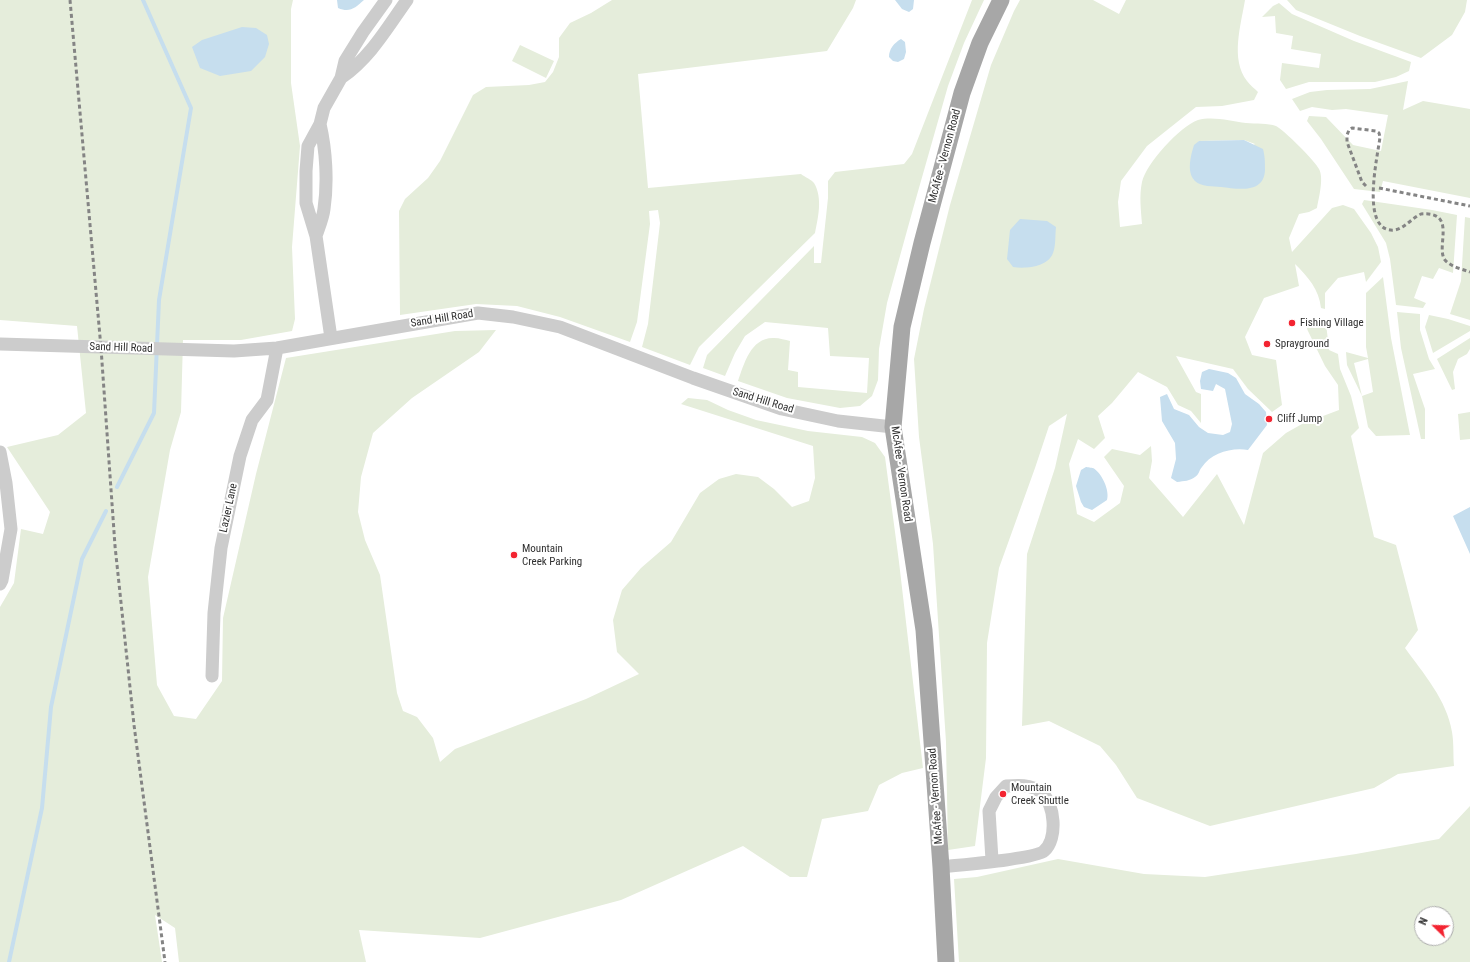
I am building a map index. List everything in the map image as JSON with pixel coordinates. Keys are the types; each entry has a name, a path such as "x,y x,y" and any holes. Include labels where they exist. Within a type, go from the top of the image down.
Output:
{"main road":[{"name":"McAfee - Vernon Road","path":"946,962 941,867 924,630 893,427 902,327 922,243 962,93 980,43 1001,0"}],"street":[{"path":"331,338 316,236 306,203 308,146 320,124 324,108 341,78 345,61 363,32 386,0"},
{"path":"341,78 355,68 368,54 407,0"},
{"path":"316,236 324,209 326,172 325,144 320,124"},
{"name":"Sand Hill Road","path":"0,344 234,351 277,348 478,313 513,317 560,327 693,378 782,409 838,421 893,427"},
{"name":"Lazier Lane","path":"212,676 214,613 221,548 240,456 252,420 267,400 277,348"},
{"path":"0,452 6,483 11,529 0,584"},
{"path":"941,867 1028,857 1044,851 1052,839 1054,822 1049,803 1042,793 1031,787 1020,785 1006,786 996,797 990,811 992,860"}],"green space":[{"path":"0,0 293,0 291,9 291,83 300,146 292,247 295,319 292,331 241,340 183,340 181,412 170,450 148,577 157,685 174,716 196,719 222,681 223,618 256,474 286,358 455,331 496,330 479,352 412,398 373,433 361,477 358,512 365,540 380,575 397,693 403,711 417,717 433,738 440,762 455,749 586,699 639,674 617,652 613,620 622,590 641,568 671,542 700,493 719,479 736,474 758,477 774,489 792,507 809,501 815,478 813,446 681,404 688,398 707,400 728,410 756,420 808,431 862,437 875,443 885,457 923,768 902,773 879,785 868,811 822,819 807,877 790,877 743,846 621,900 480,938 359,930 366,962 179,962 175,928 155,915 162,962 0,962 0,607 14,583 21,529 43,534 50,512 7,447 58,435 86,413 77,326 0,320"},
{"path":"612,0 856,0 853,8 827,51 638,74 648,188 801,174 812,181 817,189 819,208 815,233 699,347 690,365 642,347 648,324 660,223 658,210 649,211 650,224 637,322 630,342 560,317 517,306 476,304 400,315 399,211 405,199 428,178 440,161 473,95 486,87 529,85 545,82 553,72 559,57 559,38 570,23 591,13"},
{"path":"972,0 984,0 964,43 948,86 913,209 887,303 879,349 878,380 872,396 860,406 840,408 787,398 738,381 746,360 754,347 766,339 776,338 790,341 788,370 798,372 798,387 867,393 869,358 830,356 828,328 765,322 745,336 735,353 725,376 703,368 707,355 814,246 814,263 821,263 828,198 828,181 835,172 904,164 912,154"},
{"path":"1020,0 1093,0 1119,14 1126,0 1245,0 1239,31 1238,52 1242,72 1248,82 1258,92 1254,100 1222,106 1196,107 1147,146 1121,181 1118,202 1120,227 1142,224 1140,203 1142,182 1145,174 1165,146 1182,130 1198,120 1210,118 1246,123 1269,124 1280,128 1292,139 1317,165 1321,177 1321,188 1317,208 1309,212 1299,214 1289,238 1292,252 1332,208 1343,205 1354,209 1371,233 1378,247 1381,262 1366,282 1364,272 1338,278 1325,293 1325,309 1321,308 1318,295 1312,284 1295,264 1299,286 1264,298 1245,337 1252,355 1276,360 1282,405 1272,412 1248,389 1233,369 1176,356 1196,392 1201,394 1201,423 1191,411 1178,405 1167,387 1138,372 1112,403 1098,416 1105,438 1094,449 1078,439 1069,464 1077,514 1094,522 1120,503 1124,486 1104,457 1112,449 1140,455 1151,446 1152,461 1149,478 1183,517 1217,474 1244,525 1263,453 1286,433 1302,424 1339,410 1338,385 1325,366 1307,329 1308,324 1312,322 1326,323 1329,350 1338,354 1340,369 1351,396 1359,428 1351,436 1374,537 1396,545 1418,630 1405,648 1433,687 1445,709 1452,732 1454,766 1398,774 1374,788 1210,826 1137,798 1116,765 1100,746 1049,721 1022,726 1027,554 1055,468 1067,414 1049,426 999,568 987,643 986,758 975,846 948,850 946,742 933,544 919,437 914,359 924,309 950,205 991,65","holes":["1244,140 1255,144 1194,180 1190,168 1199,141"]},
{"path":"1287,0 1467,0 1465,12 1452,35 1421,58 1360,36 1296,10"},
{"path":"1279,3 1292,14 1354,41 1411,62 1409,71 1396,77 1375,82 1309,82 1286,89 1280,80 1282,63 1319,68 1321,54 1291,49 1293,36 1276,33 1275,16 1262,17 1273,6"},
{"path":"520,45 554,61 546,78 512,61"},
{"path":"1408,81 1403,110 1423,101 1470,109 1470,198 1383,181 1380,192 1354,189 1321,139 1307,121 1309,116 1326,117 1353,145 1381,151 1388,115 1346,109 1332,110 1312,107 1300,111 1292,99 1310,92 1370,89"},
{"path":"1364,200 1457,215 1453,273 1439,268 1433,279 1422,276 1414,298 1426,303 1423,308 1396,305 1390,259 1386,243 1362,204"},
{"path":"1465,217 1470,218 1470,320 1450,314 1461,281"},
{"path":"1383,277 1391,338 1410,435 1376,436 1368,427 1362,396 1347,365 1346,352 1368,358 1366,347 1366,293","holes":["1368,359 1373,392 1362,396 1354,363"]},
{"path":"1397,312 1420,314 1420,330 1429,359 1435,369 1413,374 1425,409 1425,439 1421,439 1401,348"},
{"path":"1429,315 1470,326 1470,331 1433,353 1425,327"},
{"path":"1470,338 1470,349 1467,354 1458,359 1453,372 1455,389 1452,390 1437,359"},
{"path":"1470,412 1470,439 1460,440 1458,414"},
{"path":"1470,806 1470,962 959,962 954,879 977,877 1058,859 1144,874 1205,877 1356,854 1439,839"}],"water":[{"path":"337,0 364,0 352,9 346,10 338,8"},
{"path":"895,0 914,0 913,9 909,12 902,9"},
{"path":"242,27 256,28 267,35 269,44 265,57 251,71 220,76 200,68 192,47 202,40"},
{"path":"901,39 905,42 906,52 904,59 898,62 893,61 889,57 890,51 894,44"},
{"path":"1244,140 1263,149 1265,170 1264,178 1260,183 1249,188 1235,189 1207,186 1195,181 1192,177 1190,168 1194,145 1199,141"},
{"path":"1020,219 1047,221 1056,227 1053,253 1050,258 1042,264 1024,268 1013,267 1007,259 1010,230"},
{"path":"1209,369 1228,373 1236,378 1245,394 1259,404 1266,412 1267,425 1248,450 1235,449 1222,452 1206,462 1198,474 1193,478 1177,482 1171,478 1176,459 1175,443 1162,421 1160,397 1167,394 1174,409 1189,415 1199,427 1208,433 1223,435 1230,432 1232,424 1225,389 1216,384 1213,391 1201,389 1200,381 1202,372"},
{"path":"1086,467 1096,470 1104,482 1108,496 1107,500 1092,510 1084,507 1076,486 1081,470"},
{"path":"1470,507 1470,554 1453,516"}],"waterway":[{"path":"117,487 154,413 159,300 191,108 143,0"},
{"path":"9,962 42,808 51,707 82,559 106,511"}],"railway":[{"path":"70,0 101,348 115,546 134,725 165,962"},
{"path":"1366,186 1362,182 1347,142 1347,135 1349,130 1352,128 1376,131 1379,133 1380,137 1373,192 1377,220 1384,228 1395,230 1399,229 1421,214 1432,215 1439,218 1442,224 1442,247 1445,260 1453,266 1470,272"},
{"path":"1379,188 1470,206"}],"place":[{"name":"Fishing Village","path":"1292,323"},
{"name":"Sprayground","path":"1267,344"},
{"name":"Cliff Jump","path":"1269,419"},
{"name":"Mountain Creek Parking","path":"514,555"},
{"name":"Mountain Creek Shuttle","path":"1003,794"}]}
